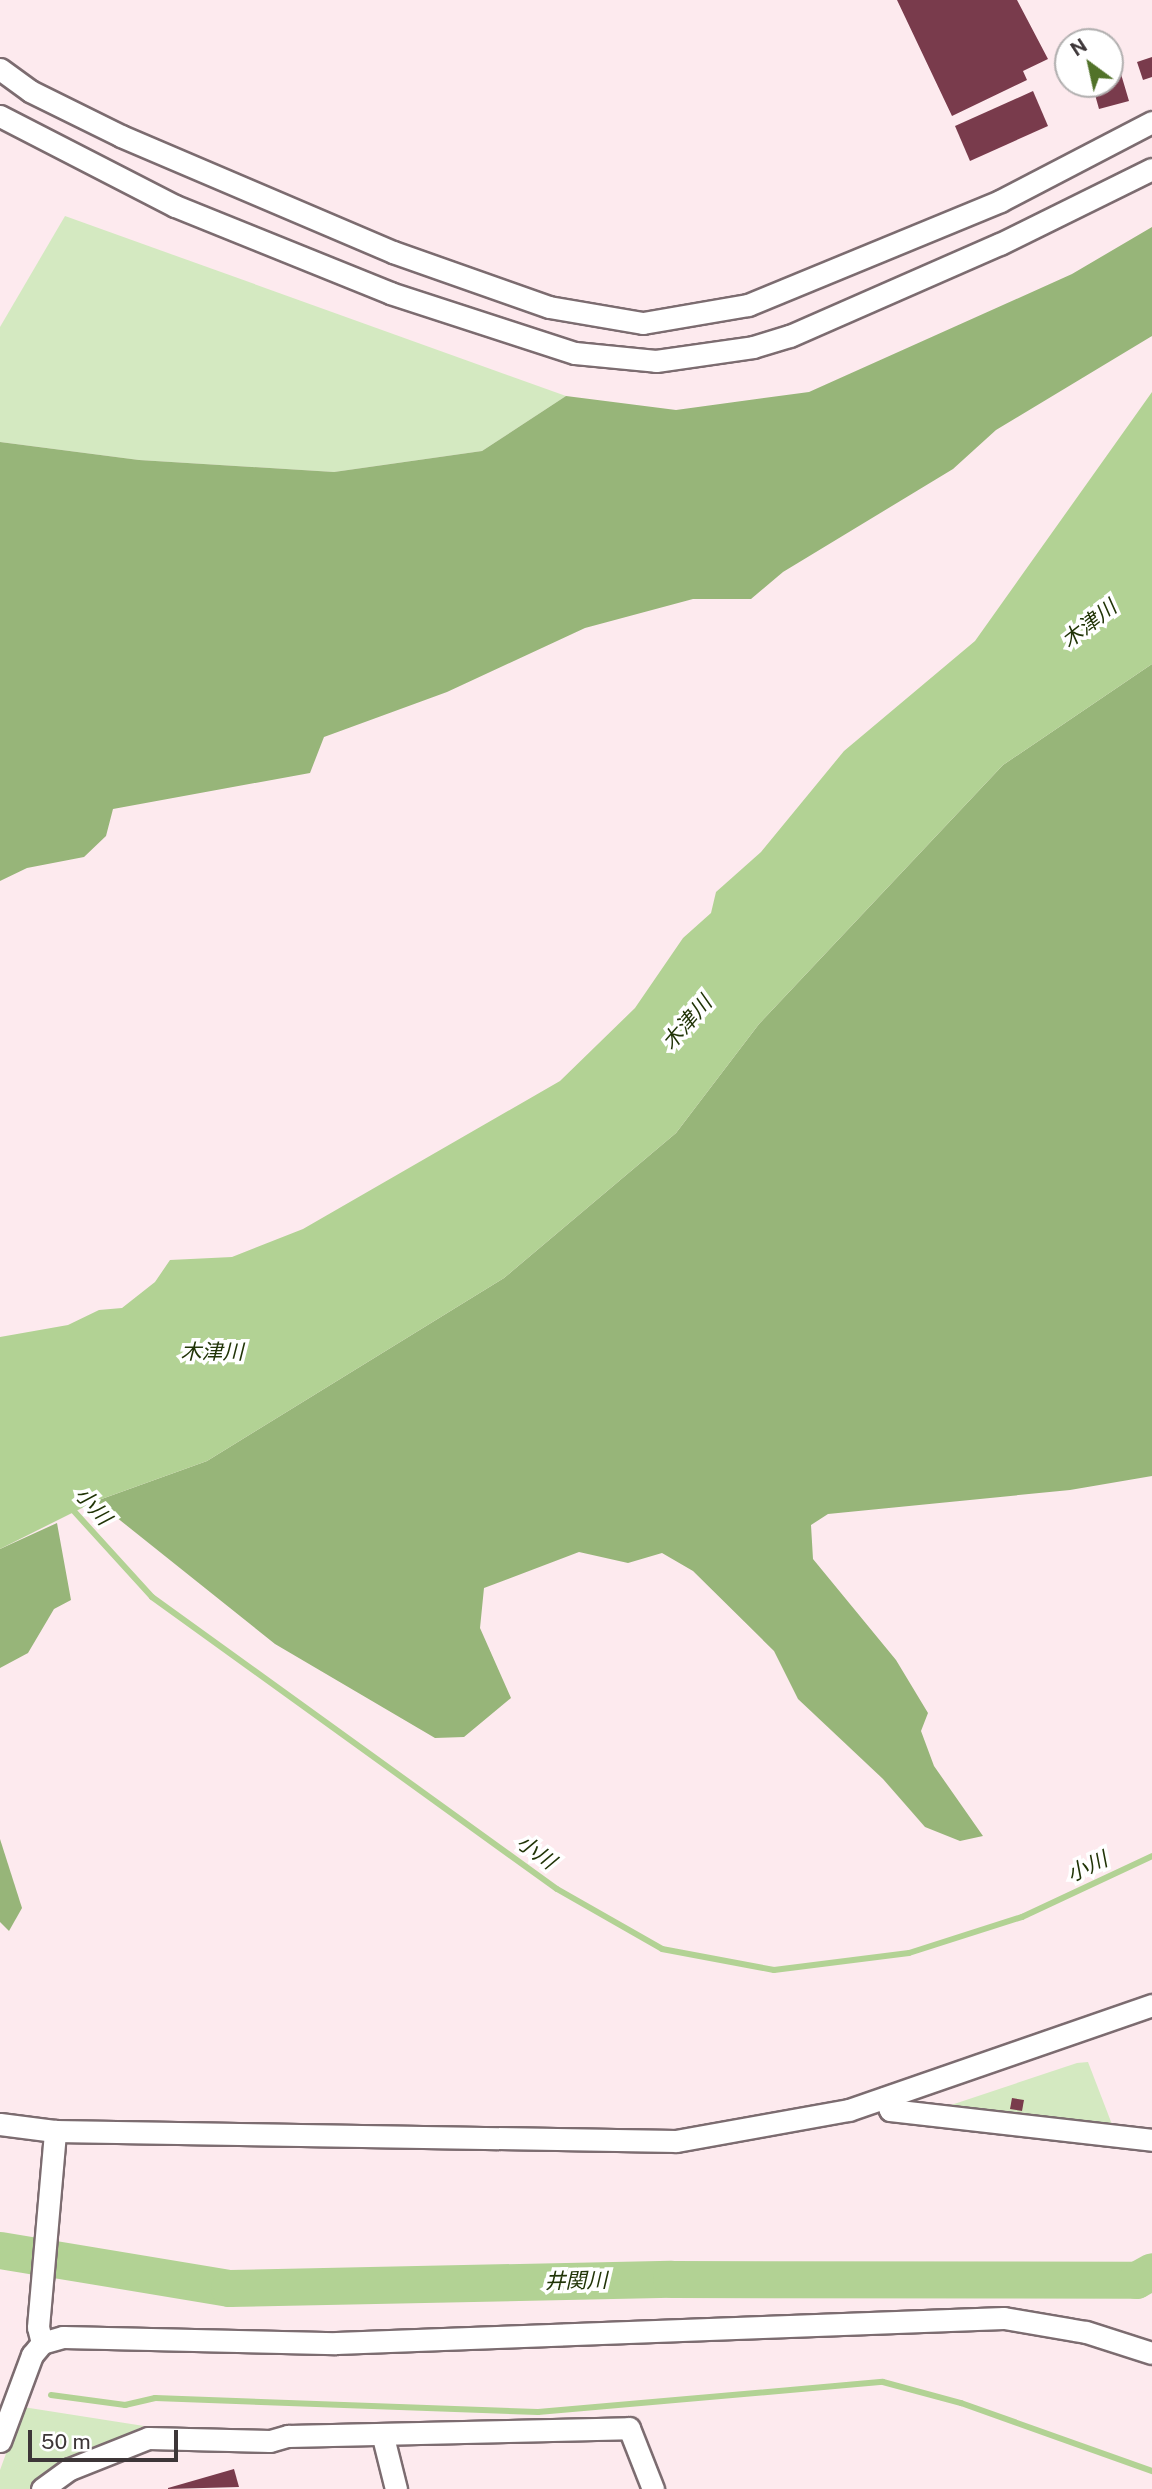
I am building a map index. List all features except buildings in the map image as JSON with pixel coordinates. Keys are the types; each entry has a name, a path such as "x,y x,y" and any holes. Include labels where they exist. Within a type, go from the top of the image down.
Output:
{"street":[{"path":"0,69 30,91 121,136 393,252 549,307 643,323 748,305 1000,201 1152,122"},
{"path":"0,116 175,205 390,293 575,353 656,361 753,347 790,336 1000,244 1152,169"},
{"path":"0,2124 55,2135 676,2141 829,2115 1152,2005"},
{"path":"885,2098 890,2110 1152,2140"},
{"path":"0,2441 24,2370 40,2335 55,2135"},
{"path":"40,2335 336,2343 530,2339 1004,2318 1086,2332 1152,2353"},
{"path":"42,2489 70,2469 148,2438 383,2437 629,2428 653,2489"},
{"path":"383,2437 396,2489"}],"shaded area":[{"path":"65,216 566,396 482,451 334,472 139,460 0,442 0,327"},
{"path":"1152,227 1152,336 996,430 953,469 783,572 751,599 693,599 585,628 447,692 324,737 310,773 113,809 106,836 84,857 27,868 0,881 0,442 139,460 334,472 482,451 566,396 676,410 809,392 1072,274"},
{"path":"1152,664 1152,1476 1070,1490 828,1514 811,1525 813,1559 896,1660 928,1713 921,1731 934,1766 983,1836 960,1841 925,1827 883,1779 798,1699 774,1651 693,1571 662,1553 628,1563 579,1552 484,1588 480,1628 511,1698 464,1737 435,1738 275,1644 96,1501 207,1461 504,1278 676,1133 759,1024 1003,765"},
{"path":"57,1523 71,1600 54,1609 28,1653 0,1668 0,1549"},
{"path":"0,1839 22,1908 9,1931 0,1922"},
{"path":"1088,2062 1113,2127 933,2111 1077,2063"},
{"path":"23,2407 144,2426 51,2469 32,2489 0,2489 0,2470"}],"water":[{"name":"木津川","path":"1152,392 1152,664 1003,765 759,1024 676,1133 504,1278 207,1461 96,1501 0,1549 0,1337 68,1325 99,1310 122,1308 155,1282 170,1260 232,1257 303,1229 560,1081 635,1008 683,938 711,913 716,892 761,852 844,751 975,641"}],"waterway":[{"name":"小川","path":"72,1509 152,1597 557,1889 662,1949 774,1970 909,1953 1022,1917 1152,1856"},
{"name":"井関川","path":"0,2250 229,2288 671,2279 1136,2280 1152,2271"},
{"path":"51,2395 125,2405 155,2398 538,2412 883,2382 961,2403 1152,2471"}]}
